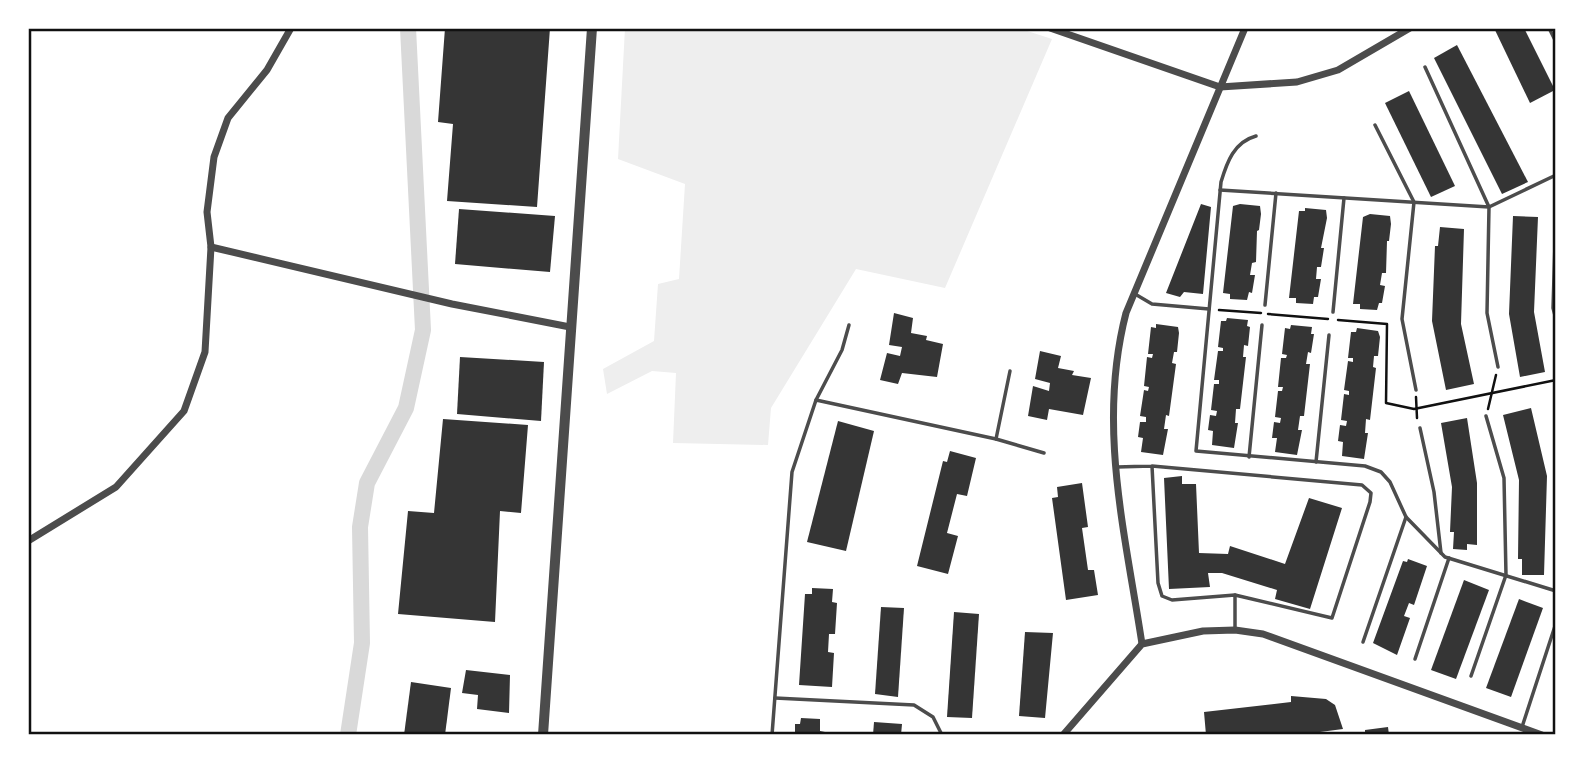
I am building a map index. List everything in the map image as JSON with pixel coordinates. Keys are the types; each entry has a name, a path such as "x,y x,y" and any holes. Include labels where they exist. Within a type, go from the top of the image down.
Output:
{"street":[{"path":"28,541 116,487 184,411 205,352 211,247 206,212 214,157 228,118 267,70 291,28"},
{"path":"543,735 592,28"},
{"path":"1049,28 1220,87 1297,82 1338,70 1410,28"},
{"path":"1142,644 1115,467 1111,412 1113,376 1123,325 1245,28"},
{"path":"211,247 452,304 570,327"},
{"path":"1063,735 1142,644 1203,631 1235,629 1262,634 1542,735"}],"lane":[{"path":"1549,28 1556,42"},
{"path":"1425,67 1489,207 1487,313 1498,367"},
{"path":"1375,125 1413,202 1402,319 1416,390"},
{"path":"1255,136 1244,139 1234,149 1225,167 1220,190 1196,451 1365,466 1381,472 1390,482 1406,517 1449,558 1556,591"},
{"path":"1220,190 1489,207 1556,175"},
{"path":"1265,305 1276,193"},
{"path":"1333,312 1344,198"},
{"path":"1556,212 1556,319"},
{"path":"1135,294 1152,304 1209,309"},
{"path":"772,735 792,472 816,400 842,350 849,325"},
{"path":"1249,457 1262,325"},
{"path":"1316,462 1329,335"},
{"path":"996,439 1010,371"},
{"path":"816,400 996,439 1044,453"},
{"path":"1471,676 1506,575 1504,478 1486,415"},
{"path":"1420,428 1434,492 1441,552"},
{"path":"1115,467 1152,466 1362,485 1371,492 1332,618 1235,595 1172,600 1162,596 1158,583 1152,466"},
{"path":"1363,642 1406,517"},
{"path":"1415,659 1449,558"},
{"path":"1235,595 1235,629"},
{"path":"1522,727 1556,622"},
{"path":"775,698 914,705 933,718 942,735"}],"path":[{"path":"1209,309 1387,324 1386,403 1414,409 1556,380"},
{"path":"1329,335 1333,312"},
{"path":"1486,415 1498,367"},
{"path":"1416,390 1414,409 1420,428"}],"shaded area":[{"path":"625,28 1018,28 1052,39 945,288 856,269 771,408 768,445 673,443 676,373 652,371 607,394 603,369 654,341 658,284 679,279 685,184 618,159"}],"building":[{"path":"445,28 550,28 537,207 447,201 453,124 438,122"},
{"path":"1494,28 1524,28 1555,90 1530,103"},
{"path":"1457,45 1528,182 1502,194 1434,58"},
{"path":"1409,91 1455,186 1431,197 1385,103"},
{"path":"1201,204 1211,207 1203,294 1184,292 1180,297 1166,293"},
{"path":"1233,206 1260,206 1261,214 1257,231 1256,262 1252,263 1250,275 1255,275 1252,293 1249,292 1247,300 1230,299 1230,294 1223,293"},
{"path":"1305,208 1326,210 1327,218 1321,248 1324,248 1321,267 1317,267 1316,279 1321,279 1318,297 1314,297 1313,304 1296,303 1296,298 1289,298 1299,211 1305,211"},
{"path":"459,209 555,216 550,272 455,264"},
{"path":"1370,214 1390,216 1391,224 1387,241 1386,273 1382,273 1380,285 1385,286 1382,303 1379,303 1377,310 1360,309 1360,304 1353,304 1363,217"},
{"path":"1513,216 1538,217 1534,312 1545,372 1520,377 1509,314"},
{"path":"1440,227 1464,229 1461,324 1474,384 1446,390 1432,321 1435,246 1438,246"},
{"path":"894,313 913,318 911,333 927,336 926,340 943,344 937,377 902,373 898,384 880,380 887,353 900,356 902,347 889,345"},
{"path":"1227,318 1248,320 1247,326 1250,327 1248,346 1244,345 1243,357 1246,357 1240,409 1236,409 1235,423 1238,423 1234,448 1212,445 1213,431 1208,430 1210,415 1216,416 1217,411 1211,410 1214,384 1219,384 1219,380 1214,380 1218,351 1223,351 1223,348 1218,347 1221,321 1226,321"},
{"path":"1156,324 1178,327 1179,333 1177,352 1174,352 1172,363 1176,364 1169,416 1166,415 1164,429 1168,429 1163,455 1141,452 1143,438 1138,437 1140,422 1146,422 1146,417 1140,416 1144,390 1148,391 1149,387 1144,386 1147,357 1152,358 1153,354 1148,354 1151,327 1156,328"},
{"path":"1291,325 1312,327 1311,334 1314,334 1306,364 1310,364 1304,416 1300,416 1298,430 1302,430 1297,455 1275,452 1277,438 1272,438 1274,422 1280,423 1281,418 1275,417 1278,391 1282,391 1283,387 1278,387 1281,358 1286,358 1287,355 1282,354 1285,328 1290,329"},
{"path":"1357,328 1378,331 1380,337 1378,356 1374,356 1373,367 1376,368 1370,420 1366,419 1365,433 1368,433 1364,459 1342,456 1343,442 1338,441 1340,425 1346,426 1347,421 1341,420 1344,394 1349,395 1349,391 1344,390 1348,361 1353,362 1353,358 1348,358 1351,332 1356,332"},
{"path":"1040,351 1061,356 1058,368 1074,371 1072,375 1091,378 1083,415 1049,409 1047,420 1028,416 1033,386 1049,391 1050,383 1035,379"},
{"path":"460,357 544,362 541,421 457,414"},
{"path":"1531,408 1547,476 1544,575 1522,575 1522,559 1518,559 1519,480 1503,415"},
{"path":"1467,418 1477,483 1477,545 1467,544 1467,550 1453,549 1454,532 1450,532 1452,487 1441,423"},
{"path":"443,419 528,425 521,513 500,511 495,622 398,614 408,511 434,513"},
{"path":"838,421 874,431 846,551 807,542"},
{"path":"950,451 976,458 967,496 957,494 947,533 958,536 948,574 917,566 943,461 947,462"},
{"path":"1182,476 1182,484 1196,484 1199,553 1228,554 1230,546 1285,564 1309,498 1342,508 1310,609 1275,599 1277,590 1222,573 1208,573 1210,587 1169,589 1164,478"},
{"path":"1082,483 1088,527 1082,528 1088,570 1094,570 1098,595 1066,600 1052,498 1058,497 1057,487"},
{"path":"1408,559 1427,566 1414,605 1409,603 1404,616 1410,618 1397,655 1373,643 1403,561 1407,562"},
{"path":"1464,580 1489,590 1456,679 1431,670"},
{"path":"812,588 833,589 832,602 837,603 835,634 829,634 828,652 834,653 832,687 799,685 805,594 812,594"},
{"path":"1519,599 1543,608 1511,697 1486,688"},
{"path":"881,607 904,608 898,697 875,694"},
{"path":"954,612 979,614 972,718 947,717"},
{"path":"1025,632 1053,633 1045,718 1019,716"},
{"path":"466,670 510,675 509,713 477,709 478,695 462,693"},
{"path":"411,682 451,688 445,735 404,735"},
{"path":"1291,696 1326,699 1335,705 1343,729 1297,735 1206,735 1204,712 1291,702"},
{"path":"801,718 820,719 820,731 825,732 825,735 795,735 795,724 800,724"},
{"path":"874,722 902,724 901,735 873,735"},
{"path":"1388,727 1389,735 1365,735 1365,730"}],"waterway":[{"path":"348,735 362,643 360,527 367,483 406,408 423,330 408,28"}]}
